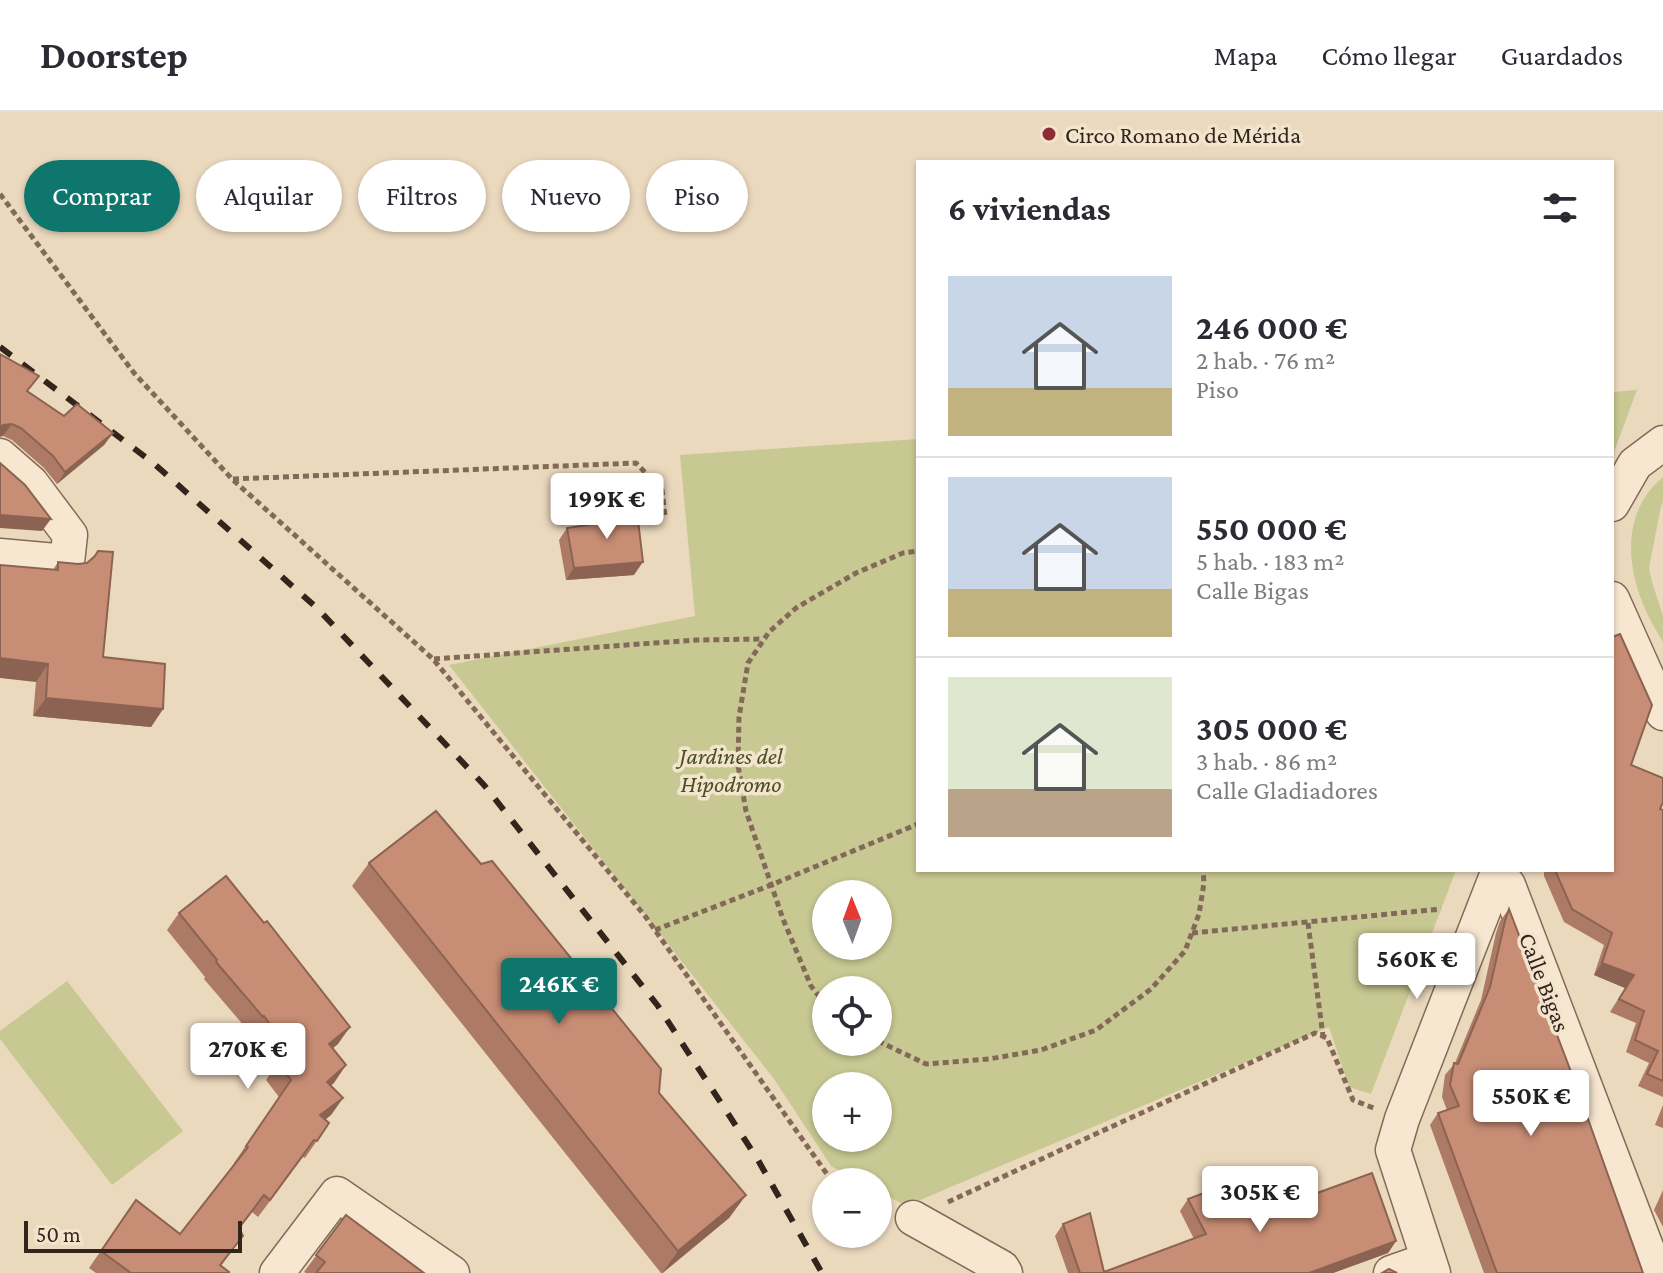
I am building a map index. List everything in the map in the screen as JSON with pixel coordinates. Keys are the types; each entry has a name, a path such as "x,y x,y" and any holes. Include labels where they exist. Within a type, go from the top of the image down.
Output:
{"street":[{"path":"1614,501 1635,464 1663,443"},
{"path":"0,456 31,483 70,535 67,562 0,556"},
{"path":"1614,603 1663,713"},
{"path":"1391,1273 1430,1266 1398,1134 1499,872"},
{"name":"Calle Bigas","path":"1499,872 1508,885 1656,1273"},
{"path":"277,1273 337,1194 452,1273"},
{"path":"913,1218 1002,1268 1005,1273"}],"path":[{"path":"0,194 134,373 232,479 433,659 655,930 823,1168"},
{"path":"232,479 636,463 662,490 665,517"},
{"path":"812,987 783,919 746,811 738,765 739,717 748,663 769,632 796,608 844,580 903,553 916,551"},
{"path":"433,659 696,640 764,639"},
{"path":"655,930 916,825"},
{"path":"892,1048 926,1064 989,1059 1041,1050 1096,1030 1151,989 1185,951 1199,914 1203,872"},
{"path":"1192,933 1441,909"},
{"path":"1308,923 1323,1036"},
{"path":"913,1218 1315,1033 1327,1038 1353,1100 1398,1134"}],"green space":[{"path":"1637,390 1614,452 1614,392"},
{"name":"Jardines del Hipodromo","path":"916,439 916,872 1455,872 1371,1094 1349,1087 1329,1027 906,1206 892,1198 892,1168 835,1168 822,1152 892,1152 892,1072 812,1072 812,1137 774,1079 449,665 695,616 680,455"},
{"path":"1663,477 1663,502 1649,568 1663,616 1663,642 1643,604 1631,553 1635,520 1641,504"},
{"path":"67,981 183,1131 112,1185 0,1039 0,1031"}],"building":[{"path":"0,354 39,376 27,391 64,416 77,404 113,433 65,472 53,456 21,428 12,424 0,427"},
{"path":"0,463 25,485 51,519 0,515"},
{"path":"637,512 643,562 574,568 567,528 594,524 593,516"},
{"path":"98,551 113,552 103,657 165,664 163,709 46,698 48,664 0,658 0,565 58,570 58,562 87,563"},
{"path":"1620,634 1652,705 1631,765 1663,778 1660,809 1663,810 1663,1081 1647,1074 1658,1051 1635,1040 1644,1011 1619,999 1634,975 1602,963 1612,933 1572,909 1556,872 1614,872 1614,636"},
{"path":"436,811 481,864 492,861 661,1069 659,1093 746,1195 678,1251 369,863"},
{"path":"226,876 264,923 267,921 350,1027 329,1044 346,1065 327,1082 343,1098 320,1115 329,1123 317,1141 314,1140 270,1200 264,1195 239,1228 243,1236 220,1265 228,1273 131,1273 101,1251 136,1200 180,1234 248,1147 291,1080 278,1063 289,1051 179,913"},
{"path":"1509,909 1643,1273 1497,1273 1438,1113 1459,1106 1450,1085 1454,1063 1458,1064 1490,987"},
{"path":"1372,1173 1396,1241 1309,1273 1080,1273 1063,1224 1090,1213 1104,1272 1206,1234 1188,1199 1238,1180 1244,1197 1258,1193 1265,1212"},
{"path":"346,1215 424,1273 316,1273 325,1262 316,1255"}],"railway":[{"path":"0,347 152,462 316,607 484,785 658,1006 758,1160 822,1273"}],"place":[{"name":"Circo Romano de Mérida","path":"1049,134"}]}
